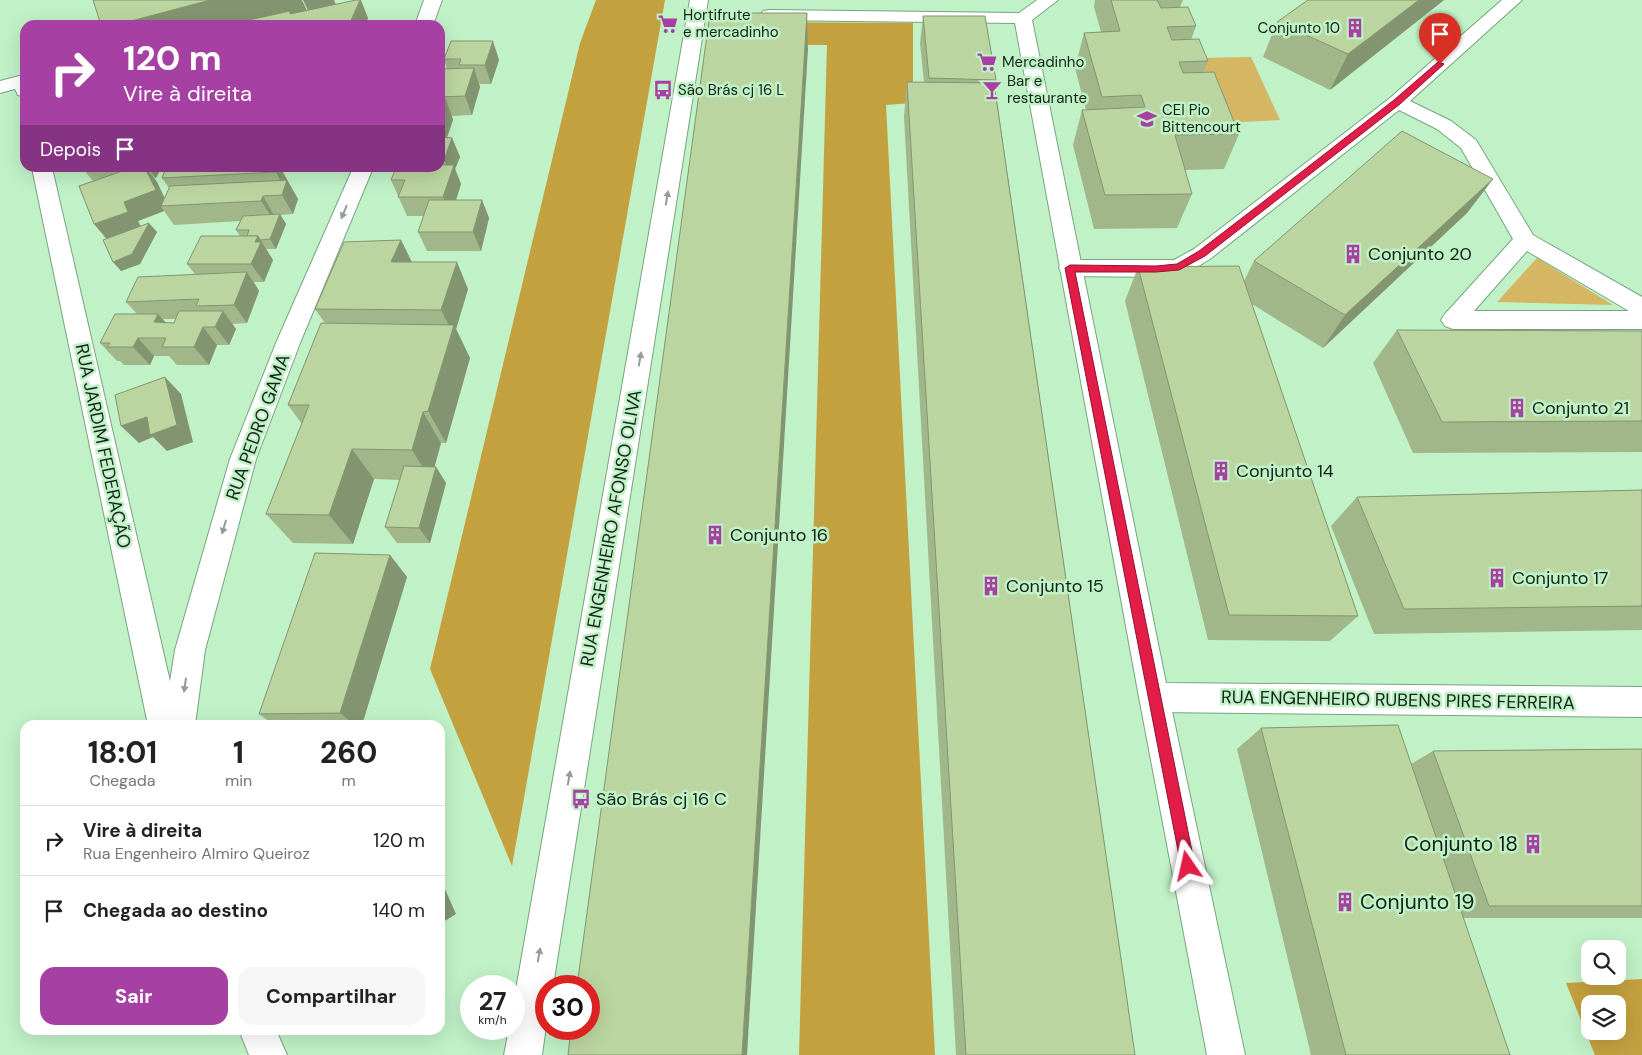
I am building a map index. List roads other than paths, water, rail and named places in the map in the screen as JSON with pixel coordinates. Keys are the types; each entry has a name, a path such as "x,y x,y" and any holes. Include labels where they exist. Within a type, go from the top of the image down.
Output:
{"street":[{"path":"426,20 433,0"},
{"path":"757,15 1023,18 1050,0"},
{"path":"1070,268 1156,269 1179,267 1202,254 1397,102 1513,0"},
{"name":"RUA ENGENHEIRO AFONSO OLIVA","path":"523,1055 705,10"},
{"path":"1023,18 1070,268 1226,1055"},
{"path":"0,87 20,86"},
{"path":"1397,102 1443,124 1458,133 1469,144 1525,240 1642,308"},
{"name":"RUA JARDIM FEDERAÇÃO","path":"43,172 163,720"},
{"name":"RUA PEDRO GAMA","path":"181,720 190,650 243,459 288,343 361,172"},
{"path":"1525,240 1453,320 1642,320"},
{"name":"RUA ENGENHEIRO RUBENS PIRES FERREIRA","path":"1154,697 1642,702"},
{"path":"259,1035 268,1055"}],"place":[{"name":"Hortifrute e mercadinho","path":"668,24"},
{"name":"Conjunto 10","path":"1355,28"},
{"name":"Mercadinho","path":"987,62"},
{"name":"São Brás cj 16 L","path":"663,90"},
{"name":"Bar e restaurante","path":"992,90"},
{"name":"CEI Pio Bittencourt","path":"1147,119"},
{"name":"Conjunto 20","path":"1353,254"},
{"name":"Conjunto 21","path":"1517,408"},
{"name":"Conjunto 14","path":"1221,471"},
{"name":"Conjunto 16","path":"715,535"},
{"name":"Conjunto 17","path":"1497,578"},
{"name":"Conjunto 15","path":"991,586"},
{"name":"São Brás cj 16 C","path":"581,799"},
{"name":"Conjunto 18","path":"1533,844"},
{"name":"Conjunto 19","path":"1345,902"}]}
